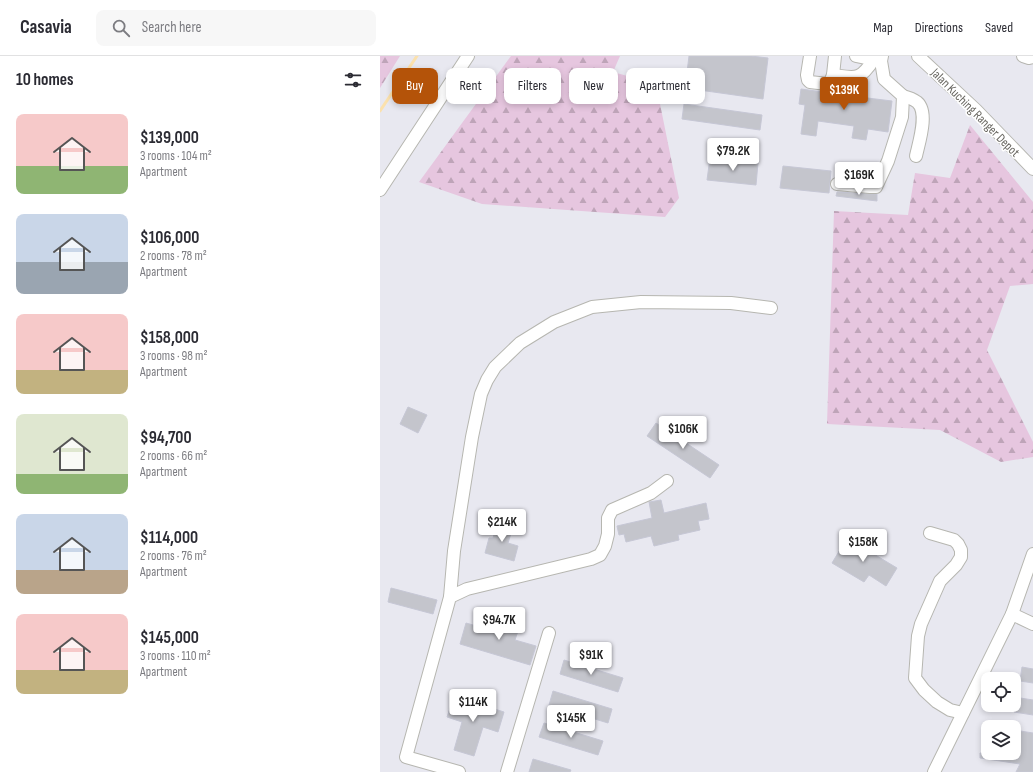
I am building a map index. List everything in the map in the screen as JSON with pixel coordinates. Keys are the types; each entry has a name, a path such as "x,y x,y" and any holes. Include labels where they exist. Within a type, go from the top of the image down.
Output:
{"street":[{"path":"380,190 468,56"},
{"path":"810,56 807,75 808,80 810,82 827,84 830,82 835,56"},
{"path":"856,56 879,59"},
{"name":"Jalan Kuching Ranger Depot","path":"918,56 976,110 1033,169"},
{"path":"1023,56 1029,58 1033,57"},
{"path":"832,75 854,77 861,75 879,59"},
{"path":"879,59 884,79 902,96 916,101 922,107 924,116 916,156"},
{"path":"837,184 876,187 888,161 902,117 902,96"},
{"path":"459,772 406,757 450,597 454,551 472,437 481,394 495,367 520,343 554,322 592,307 641,302 731,303 771,308"},
{"path":"450,597 467,589 591,559 600,555 605,546 608,534 608,518 612,510 651,493 667,481"},
{"path":"930,532 954,540 961,550 962,557 940,581 921,624 918,636 915,678 924,690 937,702 950,710 963,714"},
{"path":"934,772 1012,614 1033,554"},
{"path":"1012,614 1033,624"},
{"path":"507,772 549,633"}],"green space":[{"path":"380,56 400,56 392,68 380,88"},
{"path":"511,56 620,56 615,68 569,68 569,104 618,104 618,73 626,76 626,104 660,104 679,198 665,217 482,204 419,182 476,104 496,104 496,77"},
{"path":"970,125 1033,202 1033,284 1010,286 987,350 1033,442 1033,457 1001,462 940,430 827,424 834,211 908,215 915,173 950,178"}],"building":[{"path":"689,56 751,56 768,58 763,99 705,91 705,68 688,68"},
{"path":"839,83 853,85 851,96 892,101 888,132 868,129 866,140 852,138 854,126 818,121 816,136 801,134 805,105 799,104 801,89 838,94"},
{"path":"684,104 762,115 760,130 682,119"},
{"path":"710,158 758,163 756,185 707,180"},
{"path":"783,166 831,171 829,193 780,188"},
{"path":"837,192 877,194 877,201 836,196"},
{"path":"408,407 427,415 418,433 400,424"},
{"path":"656,423 719,465 710,478 647,436"},
{"path":"661,500 664,513 706,503 709,519 698,521 700,530 678,535 679,540 654,546 651,536 626,542 624,534 619,535 617,526 652,518 649,502"},
{"path":"497,523 513,527 508,543 518,546 514,561 485,553 489,538 493,538"},
{"path":"847,538 897,568 886,586 869,575 864,582 832,563"},
{"path":"391,588 437,600 433,614 388,602"},
{"path":"498,618 520,625 515,640 536,646 530,665 460,644 466,623 494,631"},
{"path":"564,660 623,678 618,692 560,674"},
{"path":"1022,667 1033,669 1033,683 1021,681"},
{"path":"553,691 612,709 608,723 549,705"},
{"path":"454,696 504,712 498,732 483,727 474,756 454,750 462,722 447,717"},
{"path":"1021,698 1033,700 1033,715 1014,712 1021,712"},
{"path":"544,723 603,741 598,755 539,737"},
{"path":"1021,731 1033,733 1033,772 1016,772 1020,764 993,760 1021,760"},
{"path":"533,759 571,770 570,772 529,772"}],"waterway":[{"path":"380,111 417,56"}]}
